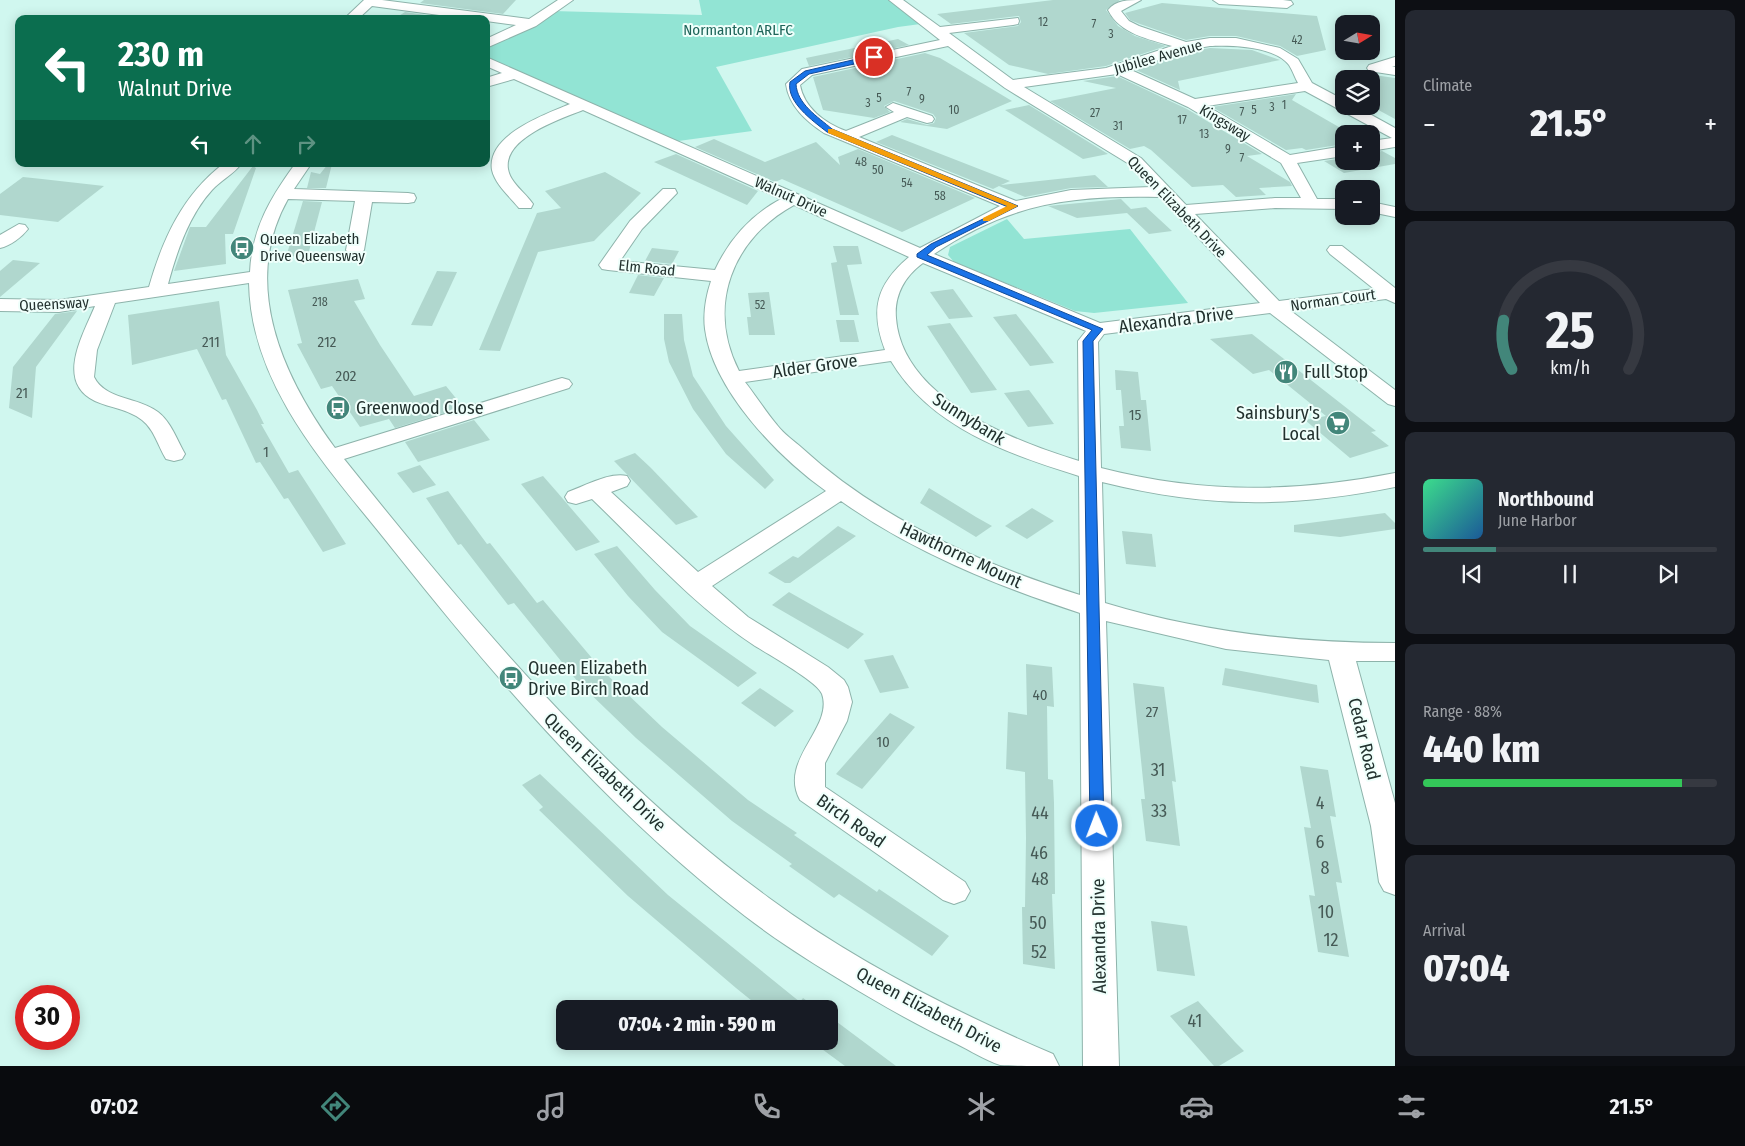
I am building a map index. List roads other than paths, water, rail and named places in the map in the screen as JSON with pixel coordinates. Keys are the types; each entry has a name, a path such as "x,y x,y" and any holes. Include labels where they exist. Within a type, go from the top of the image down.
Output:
{"street":[{"path":"490,42 531,23 567,0"},
{"name":"Queen Elizabeth Drive","path":"895,0 1010,85 1135,161 1275,308 1395,400"},
{"path":"1135,0 1117,6 1114,10 1119,21 1144,33 1186,46"},
{"path":"1219,0 1287,5"},
{"path":"354,15 369,2 469,15"},
{"path":"490,18 531,23"},
{"path":"938,31 1013,22"},
{"path":"952,41 821,68 798,78 793,84 793,91 805,110 823,126 845,138 1014,206"},
{"name":"Jubilee Avenue","path":"1010,85 1118,69 1186,46 1221,41 1255,45 1287,56 1296,64 1300,78 1307,86"},
{"path":"1395,62 1374,68 1395,70"},
{"name":"Walnut Drive","path":"490,63 920,256 1098,329"},
{"name":"Kingsway","path":"1118,69 1193,104 1287,160 1311,202"},
{"path":"490,82 514,74"},
{"path":"1193,104 1307,86 1395,134"},
{"path":"542,200 517,205 499,167 505,149 516,137 530,127 584,104"},
{"path":"889,105 927,119"},
{"path":"845,138 907,112"},
{"path":"1380,144 1395,142"},
{"path":"1287,160 1335,152"},
{"path":"157,292 168,250 182,220 204,188 229,167"},
{"name":"Queen Elizabeth Drive","path":"301,167 281,194 265,233 258,276 264,332 290,395 331,456 434,585 538,707 598,768 662,830 758,908 874,984 981,1040 1041,1066"},
{"name":"Sunnybank","path":"1166,192 1082,193 1014,206 934,246 903,270 891,286 885,304 888,336 909,373 926,393 952,412 1017,448 1090,473 1159,490 1220,496 1283,496 1339,491 1395,480"},
{"path":"281,194 408,198"},
{"name":"Elm Road","path":"669,194 636,225 608,265 720,276"},
{"path":"355,250 364,197"},
{"name":"Hawthorne Mount","path":"793,198 778,205 748,232 734,250 720,276 714,315 716,338 732,378 746,402 771,432 804,463 841,491 919,539 1019,583 1093,607 1170,629 1256,645 1340,653 1395,652"},
{"path":"1182,210 1311,202 1335,203"},
{"path":"1380,209 1395,212"},
{"path":"0,243 19,228"},
{"name":"Norman Court","path":"1336,250 1392,295"},
{"name":"Queensway","path":"0,305 33,308 107,300 258,276"},
{"name":"Norman Court","path":"1275,308 1392,295"},
{"name":"Queensway","path":"107,300 84,363 83,377 89,388 101,395 148,414 158,424 174,454"},
{"name":"Alexandra Drive","path":"1102,1066 1088,341 1098,329 1275,308"},
{"name":"Alder Grove","path":"732,378 897,354"},
{"path":"331,456 562,384"},
{"name":"Birch Road","path":"597,489 739,624 819,674 834,687 838,702 834,721 811,763 810,792 954,891"},
{"path":"696,585 841,491"},
{"name":"Cedar Road","path":"1340,653 1348,675 1390,826 1395,882"}],"place":[{"name":"Queen Elizabeth Drive Queensway","path":"242,248"},
{"name":"Full Stop","path":"1286,372"},
{"name":"Greenwood Close","path":"338,408"},
{"name":"Sainsbury's Local","path":"1338,423"},
{"name":"Queen Elizabeth Drive Birch Road","path":"511,678"}],"park label":[{"name":"Normanton ARLFC","path":"738,30"}]}
